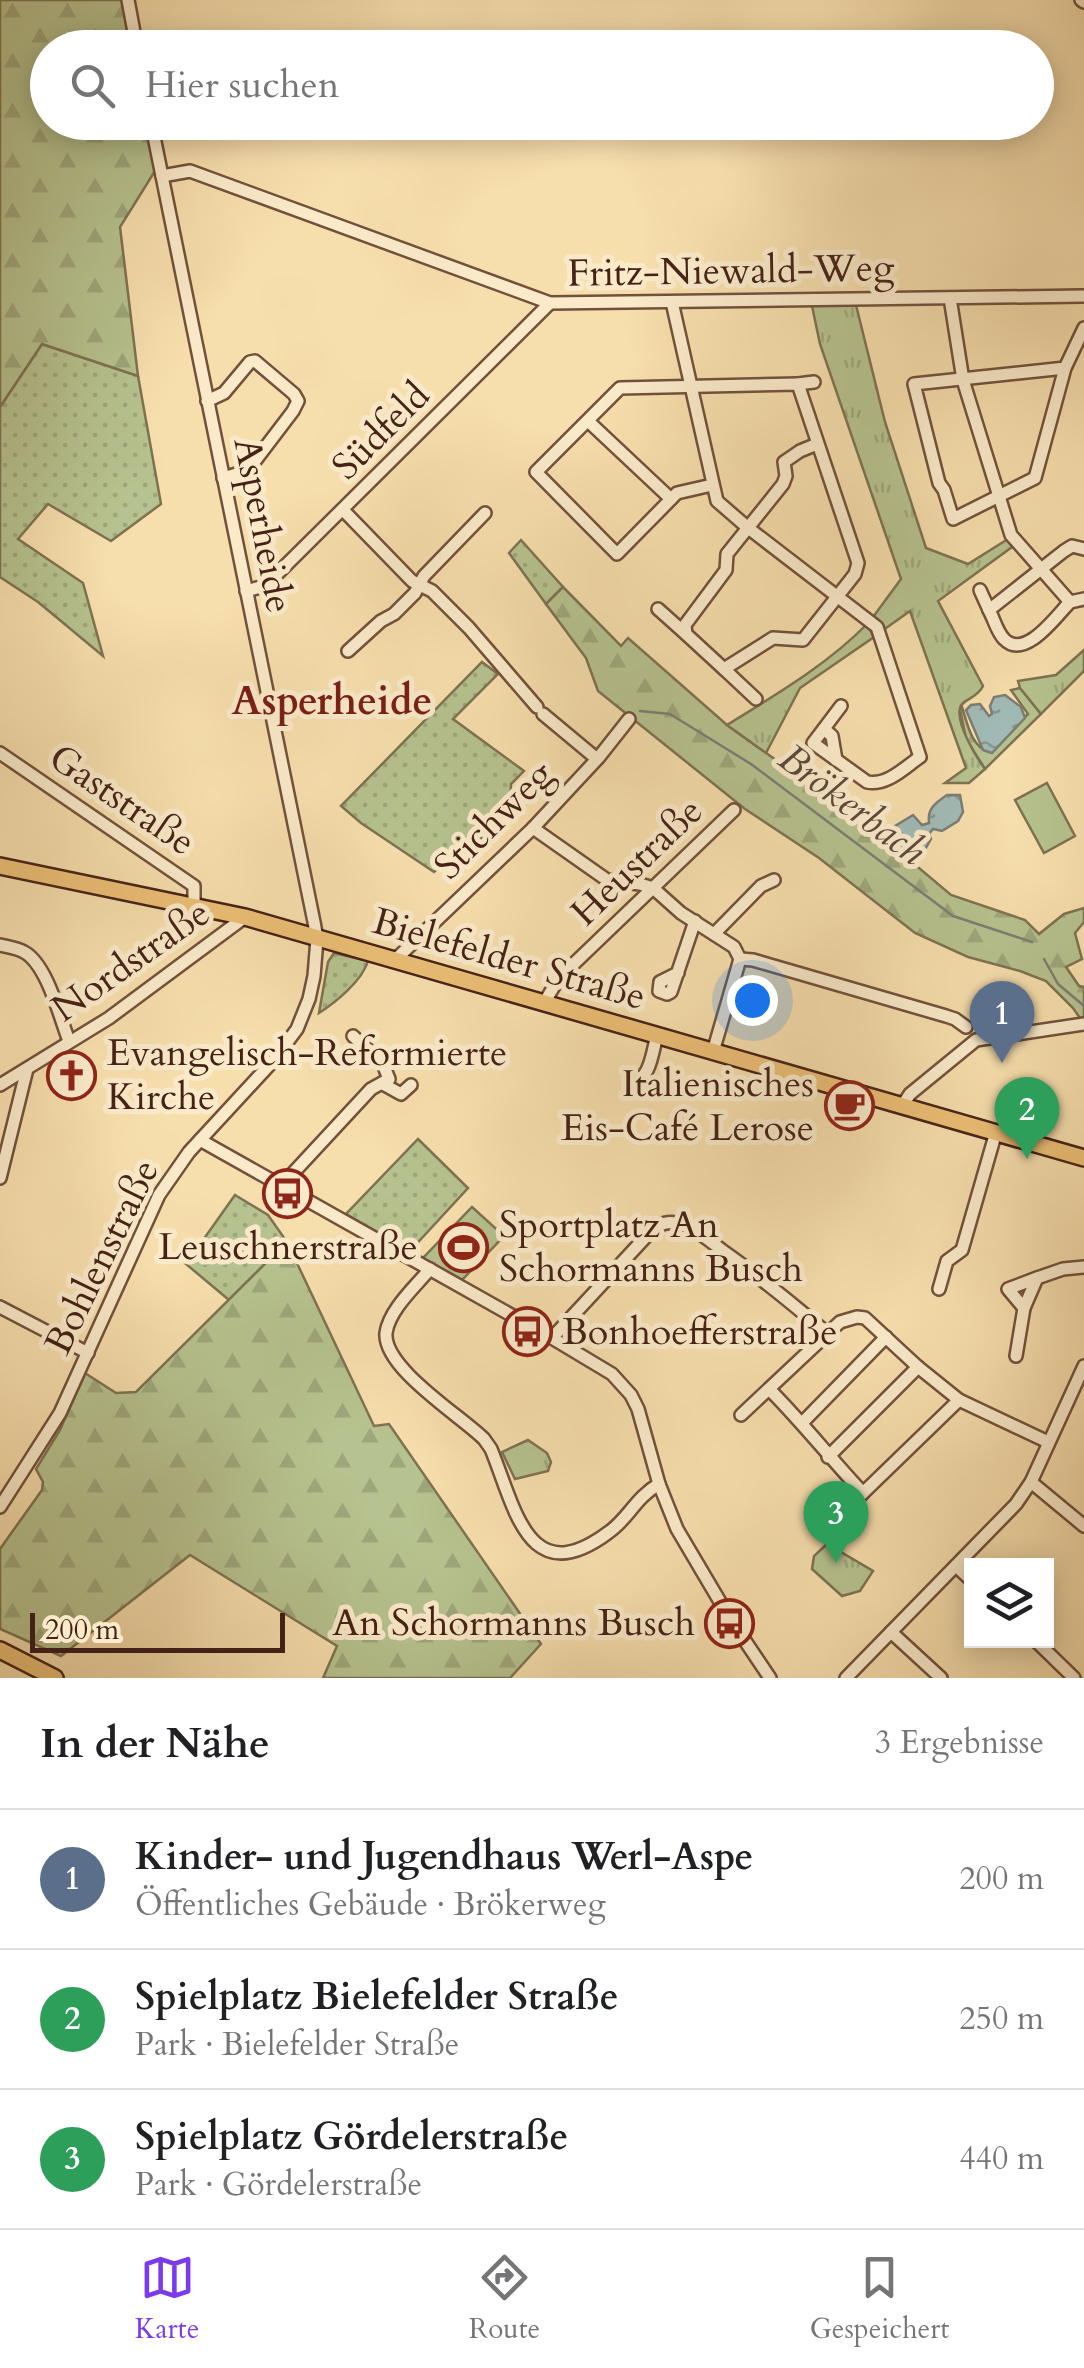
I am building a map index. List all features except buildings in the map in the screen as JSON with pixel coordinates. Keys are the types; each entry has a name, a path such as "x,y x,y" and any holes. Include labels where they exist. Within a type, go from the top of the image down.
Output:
{"main road":[{"name":"Bielefelder Straße","path":"0,866 245,917 1084,1158"},
{"path":"0,1650 55,1678"}],"street":[{"path":"128,0 133,30"},
{"name":"Asperheide","path":"155,140 317,939"},
{"name":"Fritz-Niewald-Weg","path":"162,176 190,171 550,303 1084,296"},
{"path":"950,298 963,380 1012,536 1070,602"},
{"path":"672,302 717,500 876,628 920,757 885,781 868,782 814,744 841,706"},
{"name":"Südfeld","path":"246,591 270,581 550,303"},
{"path":"1065,368 914,384 939,483 953,520 1035,478 1065,368 1084,328"},
{"path":"207,401 224,392 255,361 298,401 294,412 255,462 223,478"},
{"path":"712,485 677,493 622,558 530,476 620,388 814,382"},
{"path":"724,669 773,638 803,640 838,598 858,563 798,384"},
{"path":"588,421 671,499"},
{"path":"686,634 684,625 726,570 727,554 784,484 784,462 817,444"},
{"path":"343,510 412,581 432,591 469,628 540,711 596,759"},
{"path":"348,652 394,614 420,586 424,576 485,513"},
{"path":"989,610 1072,546 1084,549"},
{"path":"980,590 1002,638 1020,645 1042,632 1070,602 1084,599"},
{"path":"658,609 756,699"},
{"name":"Stichweg","path":"395,960 533,828 629,719"},
{"name":"Gaststraße","path":"0,753 194,886 194,906"},
{"name":"Heustraße","path":"544,1003 558,978 734,810"},
{"path":"533,828 606,880 653,888 681,914 734,947 740,959 714,1052"},
{"path":"714,934 760,886 774,880"},
{"name":"Nordstraße","path":"0,1084 109,1018 245,917"},
{"path":"678,974 694,921"},
{"name":"Bohlenstraße","path":"0,1508 48,1435 159,1194 178,1166 297,1029 310,999 317,939"},
{"path":"0,945 30,955 42,970 69,1042"},
{"path":"740,959 946,1016 966,1027"},
{"path":"902,1106 910,1094 976,1040 1084,1024"},
{"path":"630,1085 645,1075 657,1035"},
{"path":"353,1036 383,1064 386,1081 400,1094 410,1085"},
{"path":"0,1178 27,1068"},
{"path":"282,1185 371,1089 386,1081"},
{"path":"938,1289 948,1260 962,1250 996,1132"},
{"path":"200,1140 612,1374 631,1396 644,1424 659,1484 678,1529 770,1678"},
{"path":"552,1338 654,1228 665,1223 678,1223 708,1240 772,1285 828,1334"},
{"path":"1024,1308 1008,1289 1063,1269 1084,1267"},
{"path":"430,1270 395,1312 386,1332 387,1343 418,1385 484,1439 524,1531 540,1547 552,1554 581,1548 610,1532 642,1494 659,1484"},
{"path":"1016,1356 1024,1308 1037,1278"},
{"path":"0,1307 84,1351"},
{"path":"740,1415 840,1322 857,1317 872,1323 959,1400 1048,1442"},
{"path":"802,1423 886,1336"},
{"path":"846,1678 1016,1504 1031,1482 1084,1366"},
{"path":"828,1456 918,1367"},
{"path":"769,1389 863,1493"},
{"path":"825,1534 959,1400"},
{"path":"1031,1482 1084,1526"},
{"path":"956,1566 964,1574"},
{"path":"892,1632 941,1678"},
{"path":"1043,1648 1074,1678"}],"green space":[{"path":"0,0 122,0 128,30 30,30 30,140 149,140 155,171 120,227 138,376 42,344 0,407"},
{"path":"856,305 885,422 926,548 968,564 1008,539 1012,547 938,601 983,686 960,708 964,731 985,769 969,783 945,783 966,768 910,611 882,631 873,617 901,579 820,344 812,306"},
{"path":"42,344 138,376 161,504 111,541 48,504 18,539 83,583 103,656 38,602 0,577 0,407"},
{"path":"521,540 563,587 546,604 509,553"},
{"path":"563,587 621,646 628,638 727,725 875,831 951,895 1025,920 1039,934 1064,914 1084,908 1084,922 1075,933 1082,959 1066,967 1079,986 1084,987 1084,1021 1046,981 968,957 915,933 819,858 745,809 598,691 586,658 546,604"},
{"path":"867,624 874,637 800,688 766,753 727,725 818,666"},
{"path":"1084,650 1084,671 1041,714 1018,681 1056,675"},
{"path":"482,662 498,674 453,719 524,771 511,784 510,810 466,853 460,850 434,872 341,806"},
{"path":"1020,688 1041,714 985,769 966,739 961,704 973,739 989,752 1028,714 1011,690"},
{"path":"1047,783 1075,836 1044,853 1015,800"},
{"path":"334,953 368,961 354,983 319,1013 328,962"},
{"path":"418,1139 468,1188 410,1251 346,1214"},
{"path":"235,1195 268,1215 287,1242 229,1300 186,1264"},
{"name":"Sportplatz An Schormanns Busch","path":"472,1207 504,1236 462,1280 423,1258"},
{"path":"287,1242 374,1426 389,1424 541,1644 510,1678 323,1678 337,1646 190,1555 61,1656 0,1629 0,1549 42,1490 43,1482 36,1469 60,1430 85,1373 116,1393 136,1392"},
{"path":"528,1440 547,1453 551,1462 548,1471 515,1479 502,1452"},
{"path":"830,1541 873,1571 860,1591 842,1596 812,1569 814,1556"}],"water":[{"path":"1005,695 1021,707 1025,718 992,753 983,750 966,710 980,704 989,716 994,697"},
{"path":"947,795 960,795 963,812 958,821 942,831 933,829 924,851 913,857 902,852 887,836 892,828 913,815 922,825 929,823 933,807"}],"waterway":[{"name":"Brökerbach","path":"640,711 670,714 751,764 953,916 1032,942"},
{"name":"Brökerbach","path":"1044,959 1058,984 1084,1006"}],"place":[{"name":"Kinder- und Jugendhaus Werl-Aspe","path":"1002,1063"},
{"name":"Evangelisch-Reformierte Kirche","path":"72,1075"},
{"name":"Italienisches Eis-Café Lerose","path":"849,1106"},
{"name":"Spielplatz Bielefelder Straße","path":"1027,1159"},
{"name":"Leuschnerstraße","path":"288,1193"},
{"name":"Sportplatz An Schormanns Busch","path":"464,1247"},
{"name":"Bonhoefferstraße","path":"527,1332"},
{"name":"Spielplatz Gördelerstraße","path":"836,1563"},
{"name":"An Schormanns Busch","path":"730,1623"}],"district":[{"name":"Asperheide","path":"332,701"}]}
